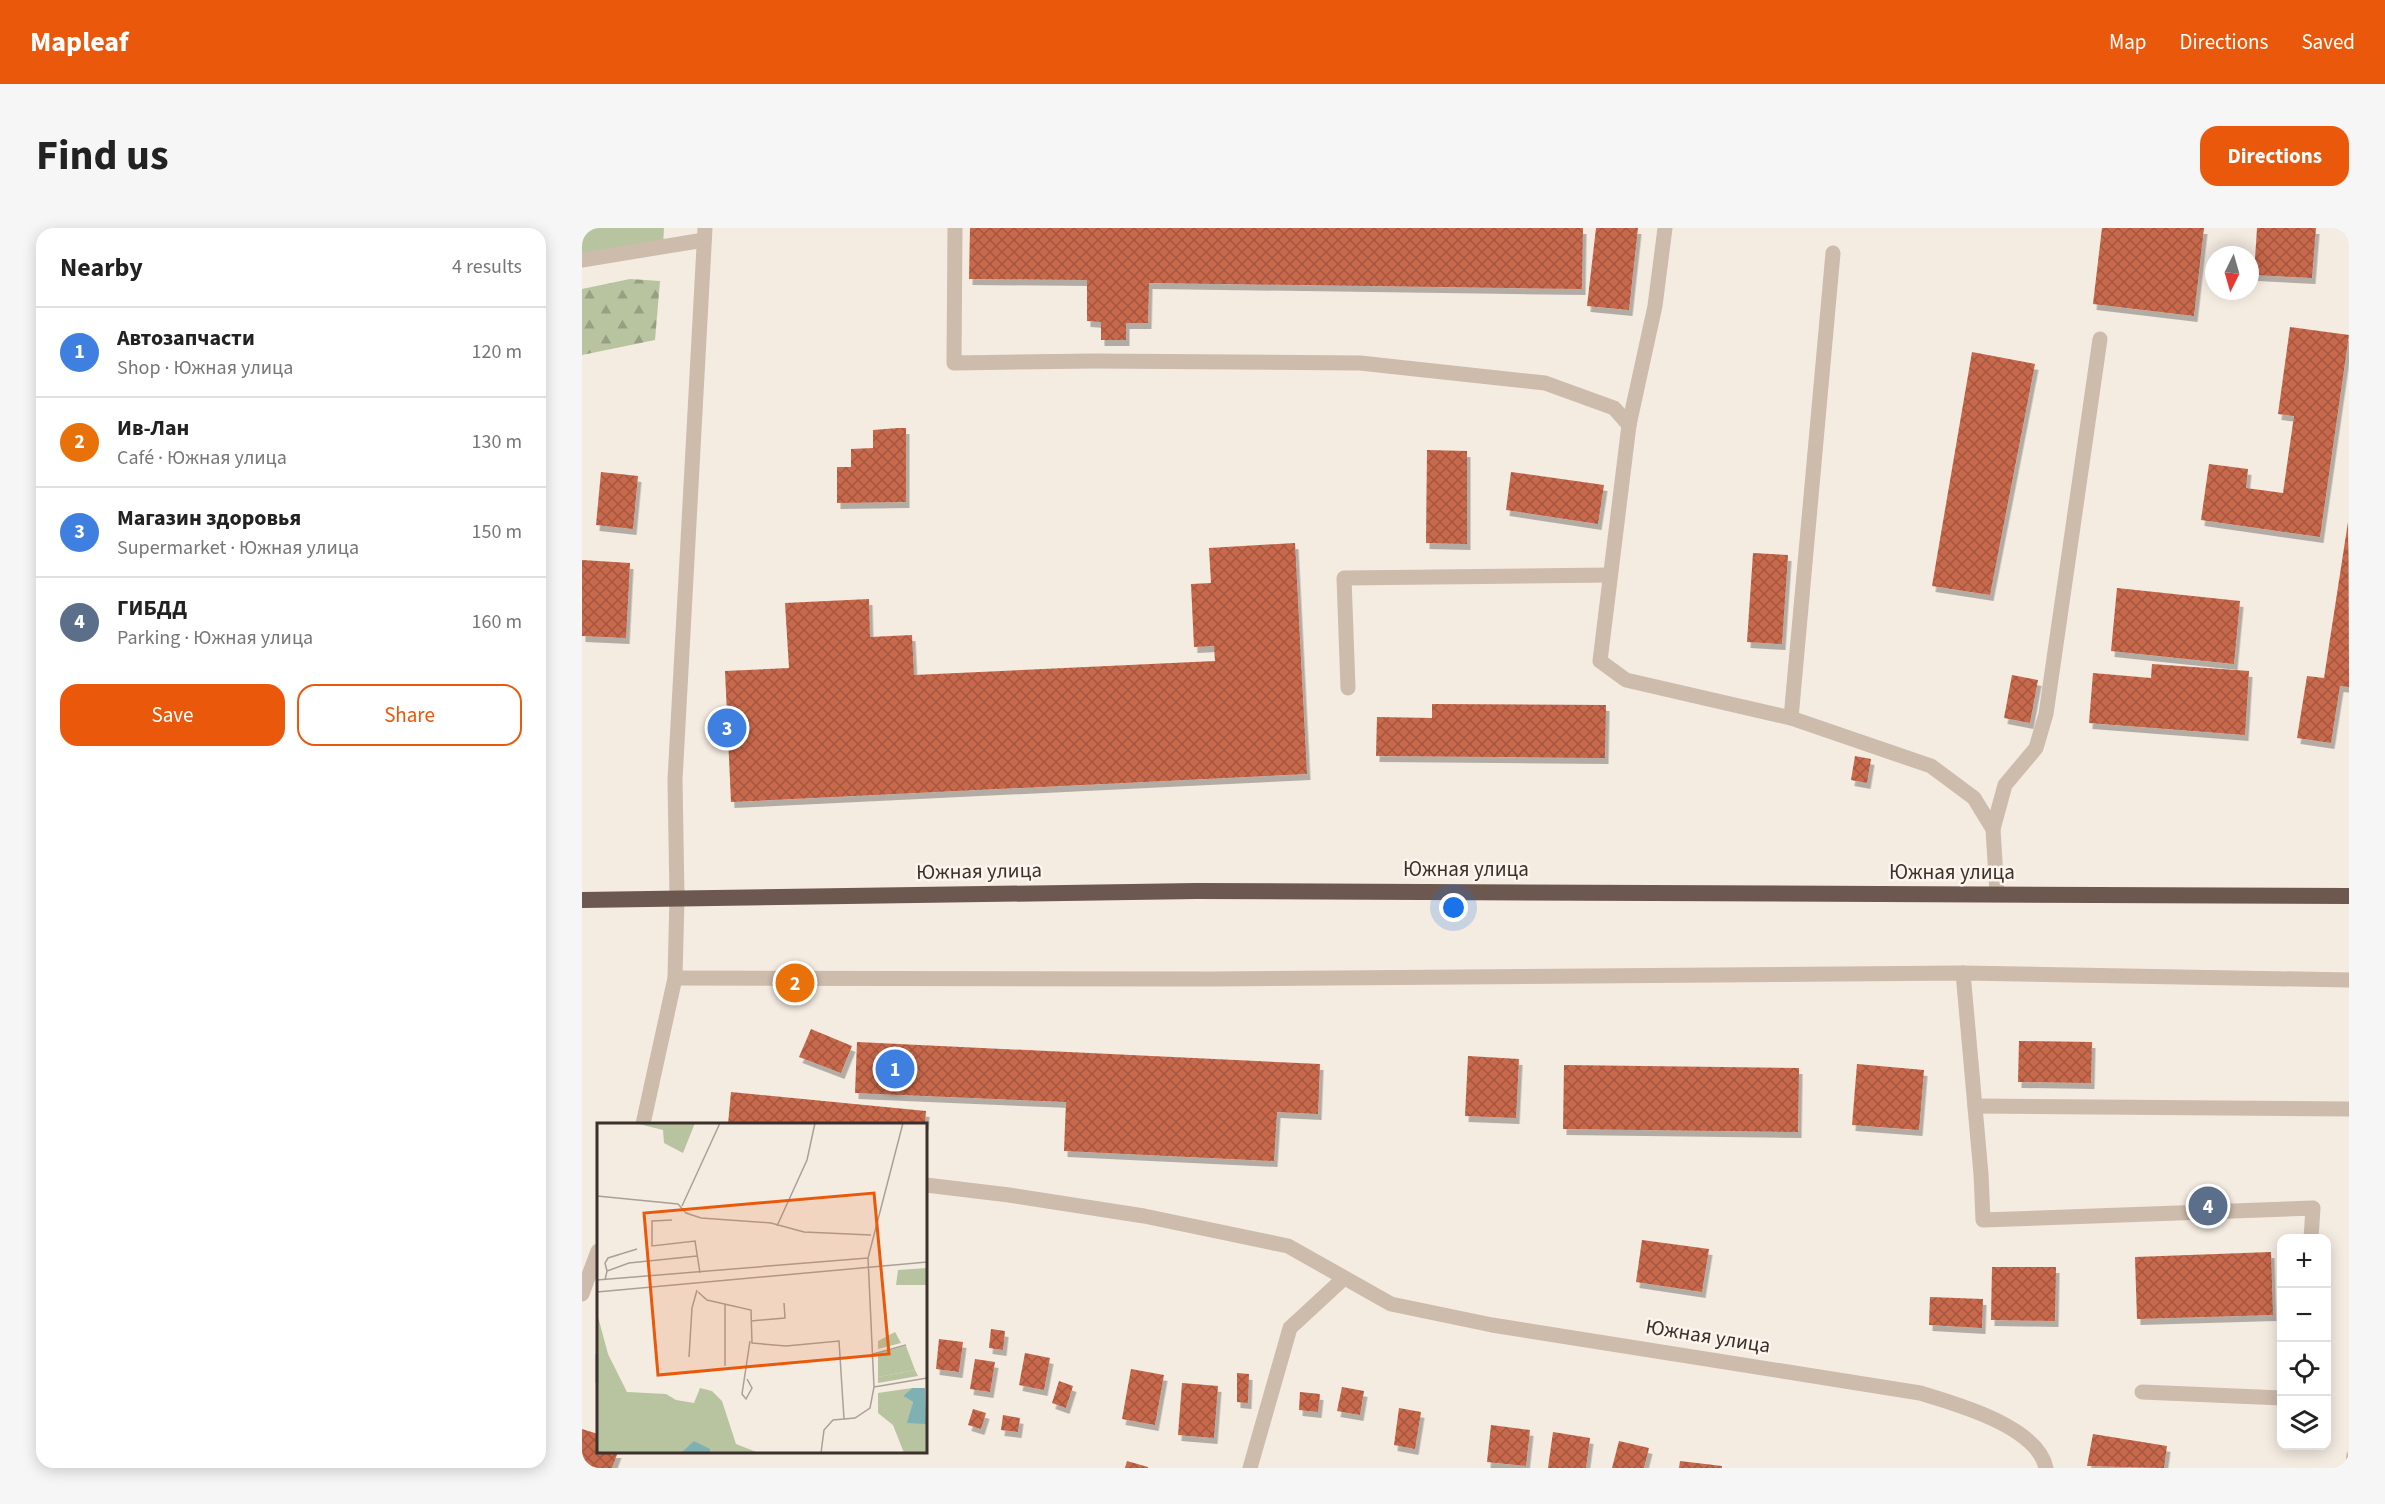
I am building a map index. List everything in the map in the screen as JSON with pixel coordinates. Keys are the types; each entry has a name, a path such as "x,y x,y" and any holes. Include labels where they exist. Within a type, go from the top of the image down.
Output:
{"highway":[{"name":"Южная улица","path":"582,900 1197,891 2349,896"}],"street":[{"path":"955,228 954,363 1094,361 1360,363 1545,383 1614,408 1629,424"},
{"path":"1665,228 1655,306 1629,424 1600,661 1626,680 1791,718 1930,766 1974,798 1993,829"},
{"path":"582,260 705,234 675,780 677,897 675,978 643,1123"},
{"path":"1791,718 1833,253"},
{"path":"1997,894 1993,829 2005,785 2036,748 2046,714 2100,339"},
{"path":"1348,688 1344,578 1610,575"},
{"path":"675,978 1210,979 1963,973 2349,980"},
{"path":"1963,973 1983,1220 2313,1208 2311,1234"},
{"path":"1975,1106 2349,1109"},
{"name":"Южная улица","path":"927,1185 1144,1216 1288,1246 1391,1304 1492,1325 1920,1393 1978,1411 2027,1439 2045,1460 2046,1468"},
{"path":"582,1294 597,1254"},
{"path":"1250,1468 1290,1328 1343,1279"},
{"path":"2142,1392 2277,1398"}],"green space":[{"path":"582,228 664,228 663,246 582,260"},
{"path":"630,279 660,281 655,340 582,355 582,289"}],"building":[{"path":"970,228 1583,228 1582,289 1149,283 1148,323 1126,323 1126,340 1101,340 1101,322 1087,321 1087,280 969,279"},
{"path":"1596,228 1638,228 1629,310 1587,306"},
{"path":"2102,228 2204,228 2194,316 2093,304"},
{"path":"2257,228 2316,228 2312,278 2259,275 2259,246 2256,246"},
{"path":"2290,327 2349,335 2320,537 2201,520 2209,464 2248,469 2246,488 2283,493 2294,416 2278,414"},
{"path":"1972,352 2035,364 1990,595 1932,586"},
{"path":"906,428 906,502 837,503 837,467 851,467 851,449 873,448 873,430"},
{"path":"1427,450 1467,451 1467,544 1426,543"},
{"path":"601,472 638,476 633,529 596,525"},
{"path":"1511,472 1604,485 1598,524 1506,510"},
{"path":"2348,522 2349,687 2340,686 2331,743 2297,738 2307,676 2324,678"},
{"path":"1295,543 1307,774 731,802 725,671 789,668 785,603 869,599 870,637 912,635 914,675 1215,661 1214,646 1194,647 1191,584 1211,583 1209,548"},
{"path":"1753,553 1788,555 1782,644 1747,642"},
{"path":"582,560 630,563 626,638 582,636"},
{"path":"2117,588 2240,601 2234,664 2111,651"},
{"path":"2152,664 2249,671 2245,735 2089,723 2093,673 2151,678"},
{"path":"2012,675 2038,680 2030,723 2004,718"},
{"path":"1432,704 1606,705 1605,758 1376,756 1377,717 1432,718"},
{"path":"1855,756 1871,759 1867,783 1851,780"},
{"path":"811,1029 852,1046 841,1073 799,1057"},
{"path":"2019,1041 2092,1042 2091,1083 2018,1082"},
{"path":"857,1042 1320,1064 1318,1114 1277,1112 1274,1161 1064,1151 1066,1102 855,1093"},
{"path":"1468,1056 1519,1059 1516,1118 1465,1116"},
{"path":"1857,1064 1924,1070 1919,1130 1852,1125"},
{"path":"1564,1065 1799,1068 1798,1132 1563,1129"},
{"path":"731,1092 926,1111 925,1123 728,1123"},
{"path":"1642,1240 1709,1249 1702,1292 1636,1282"},
{"path":"2271,1252 2273,1315 2137,1319 2135,1257"},
{"path":"1992,1267 2056,1267 2055,1321 1991,1320"},
{"path":"1930,1297 1983,1299 1982,1328 1929,1325"},
{"path":"991,1329 1005,1331 1003,1350 989,1348"},
{"path":"939,1339 963,1342 959,1372 936,1369"},
{"path":"1025,1353 1050,1358 1044,1390 1019,1385"},
{"path":"975,1359 995,1362 990,1392 970,1389"},
{"path":"1131,1369 1164,1375 1155,1425 1122,1419"},
{"path":"1237,1373 1249,1374 1248,1403 1237,1402"},
{"path":"1059,1381 1073,1386 1066,1408 1052,1403"},
{"path":"1182,1383 1218,1386 1214,1438 1178,1435"},
{"path":"1342,1387 1364,1391 1360,1415 1337,1411"},
{"path":"1300,1392 1320,1394 1318,1412 1299,1410"},
{"path":"1399,1408 1421,1412 1415,1449 1394,1445"},
{"path":"973,1409 986,1413 981,1429 968,1425"},
{"path":"1003,1415 1020,1418 1018,1432 1001,1430"},
{"path":"1491,1425 1530,1430 1526,1466 1487,1462"},
{"path":"582,1429 597,1434 597,1453 618,1453 612,1468 594,1468 582,1464"},
{"path":"1553,1432 1590,1438 1586,1468 1548,1468"},
{"path":"2093,1434 2167,1446 2164,1468 2087,1466"},
{"path":"1619,1441 1649,1448 1644,1468 1612,1468"},
{"path":"2347,1451 2349,1468 2346,1468"},
{"path":"1127,1461 1148,1467 1148,1468 1125,1468"},
{"path":"1680,1461 1722,1466 1722,1468 1679,1468"}],"place":[{"name":"Магазин здоровья","path":"727,728"},
{"name":"Ив-Лан","path":"795,983"},
{"name":"Автозапчасти","path":"895,1069"},
{"name":"ГИБДД","path":"2208,1206"}]}
